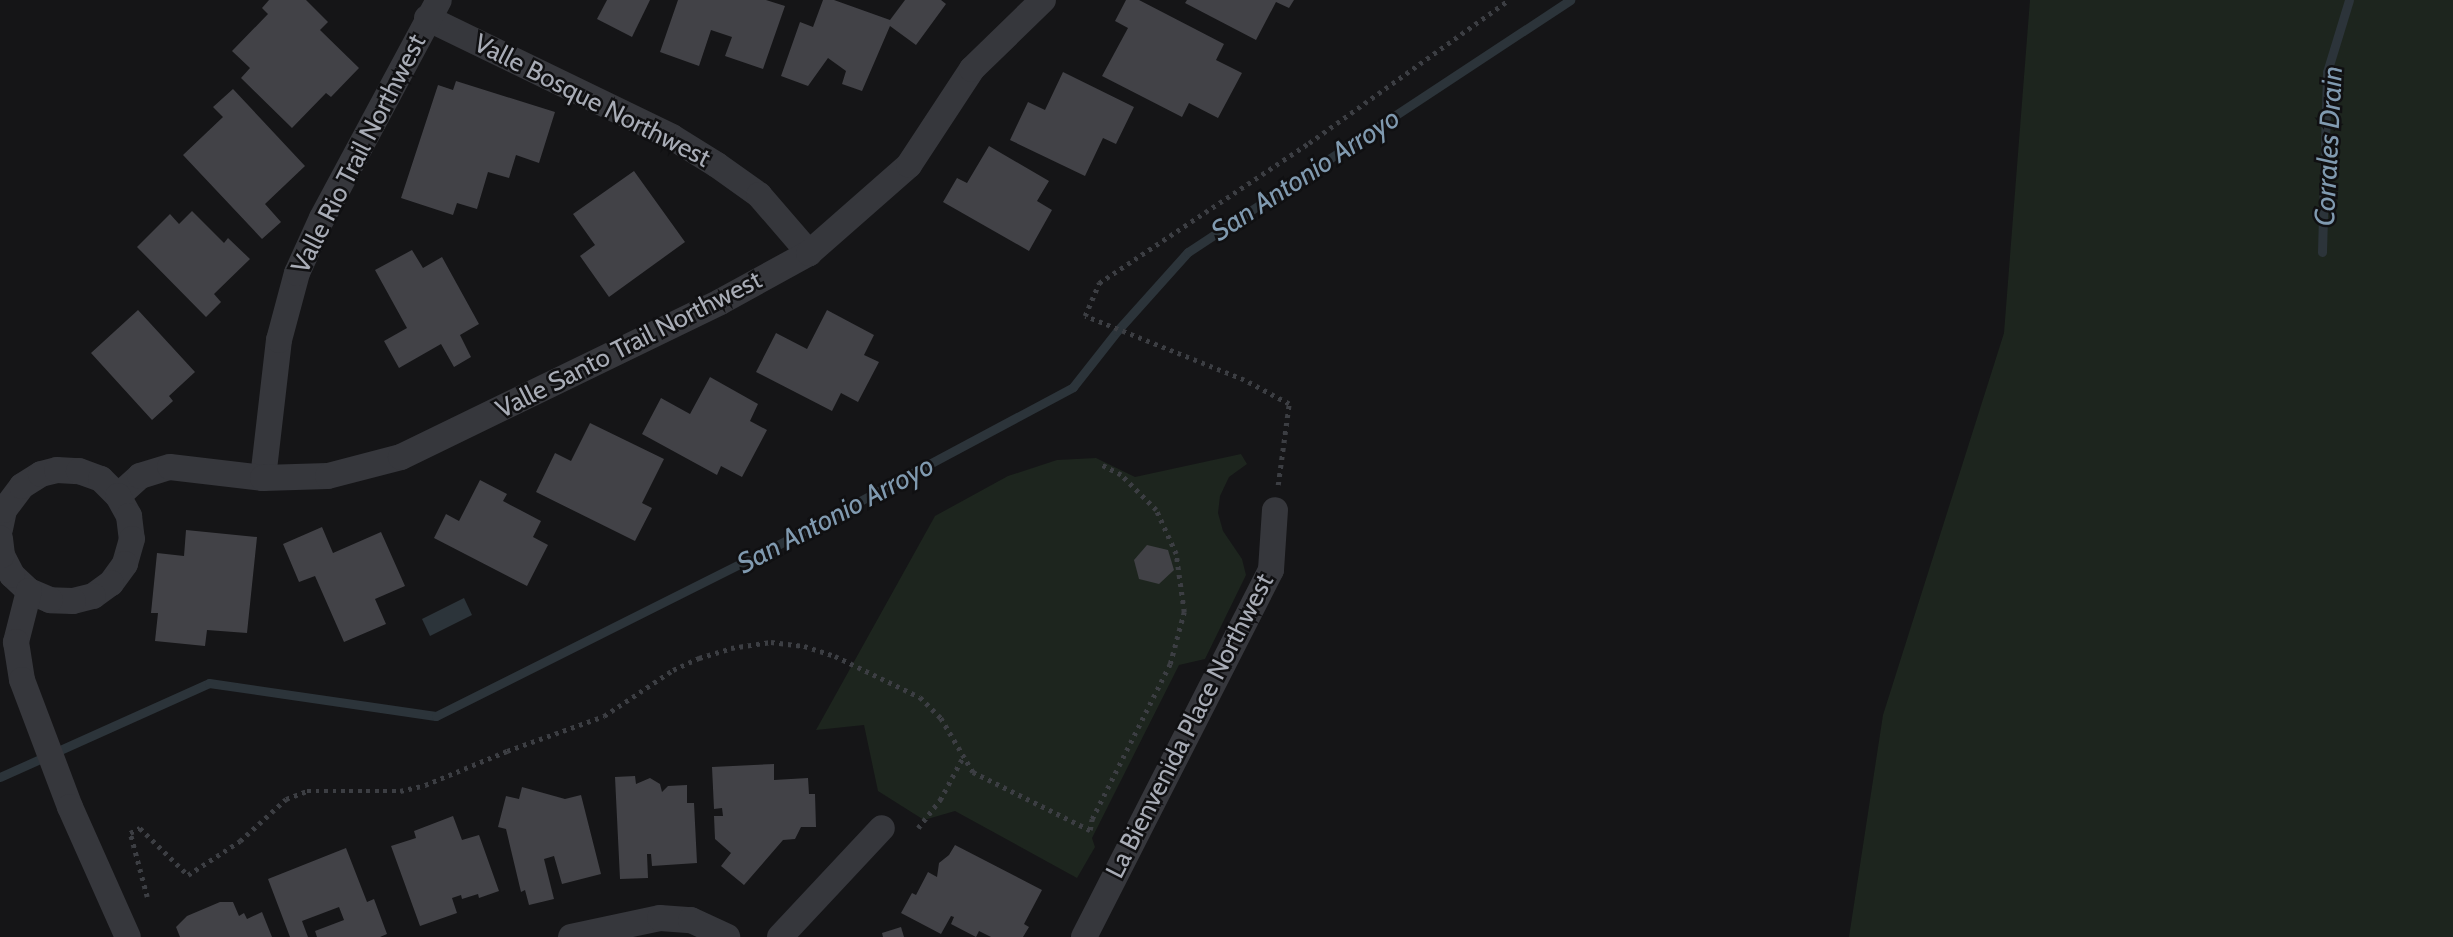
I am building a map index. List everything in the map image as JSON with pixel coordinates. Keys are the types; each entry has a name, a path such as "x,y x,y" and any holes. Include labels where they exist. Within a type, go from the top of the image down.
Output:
{"street":[{"name":"Valle Santo Trail Northwest","path":"118,496 140,476 170,467 263,478 328,476 401,457 720,302 809,253 909,165 972,69 1043,0"},
{"name":"Valle Bosque Northwest","path":"433,9 672,137 717,165 759,195 809,253"},
{"name":"Valle Rio Trail Northwest","path":"263,478 279,340 297,273 322,218 433,9"},
{"path":"0,529 4,510 22,486 41,474 57,470 79,471 101,480 118,496 129,516 132,539 125,564 111,583 93,596 73,601 50,600 29,591 12,575 2,555 0,538"},
{"name":"La Bienvenida Place Northwest","path":"1084,937 1271,570 1275,510"},
{"path":"29,591 16,642 22,680 70,807 128,937"},
{"path":"780,937 882,828"},
{"path":"570,937 660,918 691,920 727,937"}],"path":[{"path":"1275,510 1289,404 1244,380 1085,316 1099,283 1309,143 1509,0"},
{"path":"147,897 130,833 140,828 188,876 240,841 286,799 307,791 400,791 425,785 507,751 604,716 673,670 731,648 771,642 804,646 896,682 920,696 941,718 973,772 1090,830 1092,819 1160,687 1184,612 1176,554 1156,510 1121,475 1101,465"},
{"path":"918,828 940,800 963,757"}],"shaded area":[{"path":"2030,0 2453,0 2453,937 1849,937 1883,715 2004,333"},
{"path":"1241,454 1247,464 1229,477 1220,496 1218,513 1223,531 1242,559 1246,575 1205,659 1179,665 1092,838 1095,847 1077,878 955,811 924,820 878,791 864,725 816,730 935,516 1008,476 1057,460 1096,458 1135,477"},
{"path":"464,598 472,615 430,636 422,619"}],"building":[{"path":"269,0 306,0 328,22 320,30 359,68 331,97 326,93 292,128 241,78 250,68 232,51 268,14 262,8"},
{"path":"607,0 650,0 632,37 597,19"},
{"path":"678,0 766,0 785,6 763,69 725,56 732,37 711,30 699,66 660,52"},
{"path":"823,0 834,0 890,20 905,0 941,0 946,4 916,45 890,26 862,91 842,84 846,71 828,58 808,86 781,76 800,22 813,27"},
{"path":"1126,0 1139,0 1224,44 1216,60 1242,73 1218,118 1189,103 1182,117 1102,76 1128,28 1115,21"},
{"path":"1187,0 1294,0 1289,8 1276,2 1256,40 1185,3"},
{"path":"1063,72 1134,107 1116,144 1103,138 1085,176 1010,140 1028,102 1045,110"},
{"path":"456,81 555,112 539,163 516,155 509,178 488,172 477,209 457,203 453,215 401,198 438,85 453,90"},
{"path":"233,89 305,166 265,204 281,222 262,239 183,155 223,117 213,107"},
{"path":"989,146 1049,181 1037,201 1052,210 1029,251 943,202 957,178 967,183"},
{"path":"634,171 685,242 609,297 580,256 595,245 573,214"},
{"path":"192,211 224,243 228,238 250,259 214,294 221,302 206,317 137,247 170,214 179,224"},
{"path":"412,250 423,268 442,257 479,324 460,335 471,357 454,367 441,344 399,368 384,341 407,328 375,270"},
{"path":"138,310 195,372 169,396 173,401 152,420 91,353"},
{"path":"827,310 874,335 864,355 879,362 858,402 841,393 832,411 756,372 776,333 807,349"},
{"path":"710,377 758,404 750,421 767,430 742,477 721,466 717,475 642,434 661,398 690,414"},
{"path":"590,423 664,459 642,503 652,508 635,541 536,492 555,453 571,461"},
{"path":"480,480 507,494 503,501 541,521 533,537 548,545 527,586 434,538 446,514 459,521"},
{"path":"322,527 333,553 381,532 405,586 375,599 386,624 344,642 315,576 299,582 283,544"},
{"path":"186,530 257,537 247,633 207,630 205,646 155,641 158,613 151,613 157,553 184,556"},
{"path":"1147,545 1168,550 1174,570 1159,584 1139,579 1134,560"},
{"path":"774,764 774,780 808,778 809,794 815,794 816,827 801,827 795,839 783,840 744,885 721,866 731,853 715,839 714,816 723,816 722,808 714,809 712,767"},
{"path":"635,776 636,784 650,778 660,784 662,792 668,786 687,785 687,803 694,803 697,863 652,866 651,854 647,854 648,878 620,879 615,777"},
{"path":"522,787 565,799 581,795 601,874 562,884 554,856 544,859 554,899 529,905 525,890 521,892 506,829 498,827 506,796 519,799"},
{"path":"453,816 462,840 479,835 499,891 479,898 478,894 462,899 461,895 452,898 457,913 420,926 391,846 416,838 414,831"},
{"path":"955,845 1042,890 1024,924 1029,927 1023,937 991,937 979,931 976,937 951,924 954,917 951,916 941,934 901,913 912,893 916,895 928,872 937,877 939,863 949,855"},
{"path":"346,848 367,902 374,899 387,934 380,937 317,937 315,931 344,920 339,907 302,921 308,937 290,937 268,879"},
{"path":"220,902 233,902 239,916 244,913 247,919 262,912 272,937 180,937 176,927 187,916"},
{"path":"901,927 904,937 883,937 882,933"}],"waterway":[{"name":"San Antonio Arroyo","path":"0,777 209,683 436,716 772,548 1073,387 1117,331 1188,252 1570,0"},
{"name":"Corrales Drain","path":"2322,252 2327,72 2349,0"}]}
